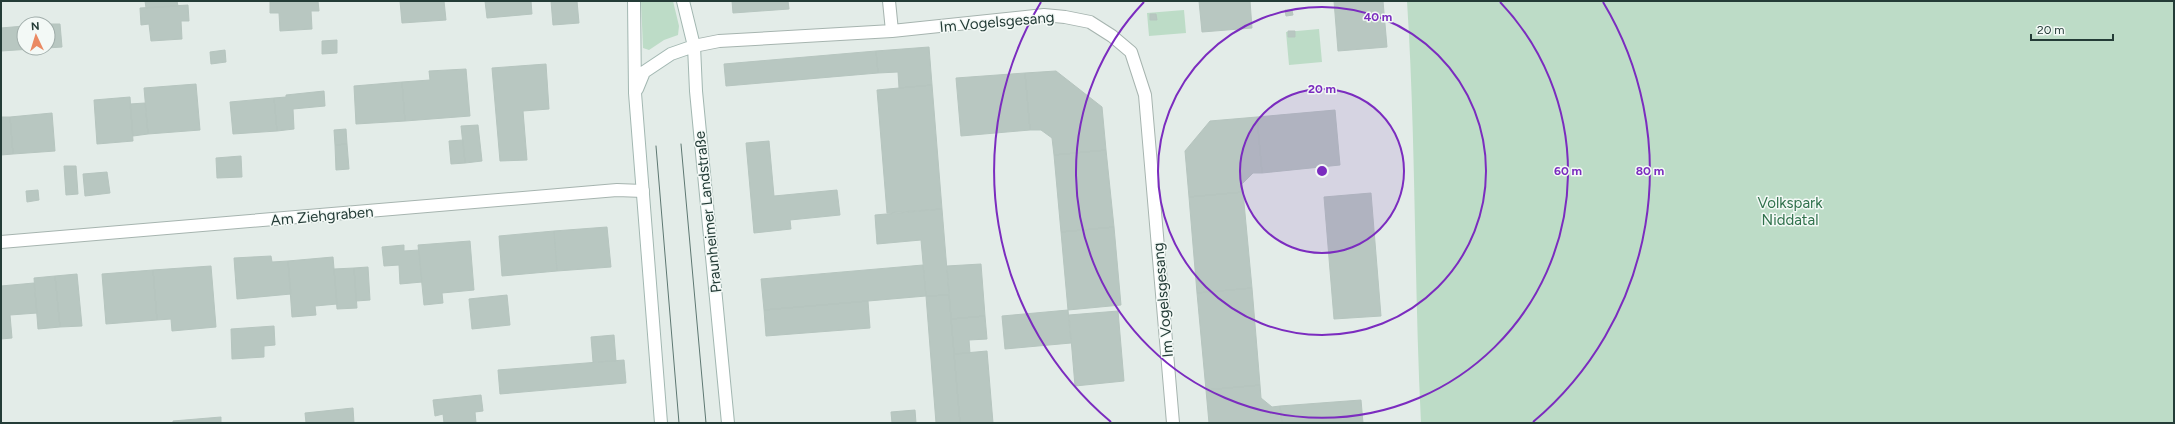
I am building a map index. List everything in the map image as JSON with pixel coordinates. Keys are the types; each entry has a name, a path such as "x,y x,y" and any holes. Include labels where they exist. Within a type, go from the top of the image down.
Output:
{"street":[{"path":"634,1 635,93 661,423"},
{"name":"Praunheimer Landstraße","path":"683,1 694,46 696,92 728,423"},
{"path":"889,1 892,31"},
{"name":"Im Vogelsgesang","path":"635,93 644,72 671,54 694,46 719,41 892,31 1044,15 1090,22 1112,36 1131,52 1145,95 1173,423"},
{"name":"Am Ziehgraben","path":"1,242 617,190 642,191"}],"green space":[{"path":"641,1 673,1 679,26 678,35 664,40 649,50 643,48"},
{"name":"Volkspark Niddatal","path":"1407,1 2174,1 2174,423 1421,423 1412,106"},
{"path":"1184,10 1186,33 1149,36 1147,13"},
{"path":"1319,29 1322,62 1289,65 1286,32"}],"building":[{"path":"145,1 177,1 178,6 146,8"},
{"path":"270,1 318,1 319,11 311,11 312,29 280,31 279,13 270,13"},
{"path":"400,1 444,1 446,20 402,23"},
{"path":"485,1 531,1 532,14 487,18"},
{"path":"551,1 577,1 579,23 553,25"},
{"path":"732,1 788,1 789,9 733,13"},
{"path":"1199,1 1250,1 1252,28 1202,32"},
{"path":"1334,1 1383,1 1387,47 1338,51"},
{"path":"188,5 189,21 181,21 182,39 151,41 149,24 141,25 140,8"},
{"path":"1285,10 1292,10 1293,15 1286,16"},
{"path":"1150,14 1156,14 1157,20 1150,20"},
{"path":"56,24 60,24 62,47 56,47"},
{"path":"16,27 16,50 1,51 1,28"},
{"path":"1288,31 1295,31 1295,37 1288,37"},
{"path":"337,40 337,53 322,54 322,41"},
{"path":"929,47 932,85 899,88 898,72 878,73 876,51"},
{"path":"225,50 226,62 211,64 210,52"},
{"path":"876,51 878,73 726,86 724,64"},
{"path":"546,64 549,109 523,111 527,160 500,161 492,68"},
{"path":"466,69 470,116 405,121 402,82 430,80 429,71"},
{"path":"1056,71 1102,107 1106,150 1054,155 1052,138 1041,130 1030,130 1025,73"},
{"path":"1025,73 1030,130 961,136 956,78"},
{"path":"402,82 405,121 356,124 354,86"},
{"path":"196,84 200,130 148,134 144,88"},
{"path":"932,85 942,209 887,213 877,90"},
{"path":"324,91 325,106 293,109 294,129 277,131 274,98 286,97 286,95"},
{"path":"130,97 133,141 97,144 94,100"},
{"path":"274,98 277,131 233,134 230,102"},
{"path":"145,103 148,134 133,136 130,104"},
{"path":"1335,110 1340,165 1262,173 1257,117"},
{"path":"52,113 55,151 13,154 10,117"},
{"path":"1,117 10,117 13,154 1,155"},
{"path":"1257,117 1262,173 1253,173 1242,184 1243,192 1189,197 1185,151 1210,121"},
{"path":"478,125 482,161 465,163 461,126"},
{"path":"346,129 347,144 335,145 334,130"},
{"path":"463,140 465,163 451,164 449,141"},
{"path":"769,141 774,196 837,190 840,215 790,220 791,229 754,233 746,143"},
{"path":"347,144 349,169 336,170 335,145"},
{"path":"1106,150 1114,227 1061,232 1054,155"},
{"path":"241,156 242,177 217,178 216,158"},
{"path":"64,166 76,166 78,194 66,195"},
{"path":"107,172 110,193 85,196 83,174"},
{"path":"38,190 39,200 27,202 26,191"},
{"path":"1243,192 1252,288 1197,293 1189,197"},
{"path":"1371,193 1381,316 1334,319 1324,197"},
{"path":"942,209 949,295 926,296 921,240 877,244 875,215"},
{"path":"607,227 611,267 557,271 554,231"},
{"path":"1114,227 1121,305 1068,310 1061,232"},
{"path":"554,231 557,271 502,276 499,236"},
{"path":"470,241 474,290 442,293 443,303 424,305 418,245"},
{"path":"404,245 404,251 419,250 422,282 400,284 399,265 384,266 382,247"},
{"path":"271,256 272,262 288,261 291,294 237,299 234,258"},
{"path":"333,257 337,304 315,306 316,315 292,317 288,261"},
{"path":"981,264 985,316 951,319 947,266"},
{"path":"923,265 926,296 764,310 761,279"},
{"path":"211,266 216,327 172,331 171,319 157,320 153,270"},
{"path":"368,267 370,300 356,301 354,268"},
{"path":"354,268 357,308 337,309 334,269"},
{"path":"153,270 157,320 106,324 102,274"},
{"path":"77,274 82,326 60,327 55,276"},
{"path":"55,276 60,327 38,329 34,278"},
{"path":"34,283 37,313 10,315 12,338 1,339 1,286"},
{"path":"1252,288 1260,385 1206,390 1197,293"},
{"path":"507,295 510,325 472,329 469,299"},
{"path":"949,295 960,423 936,423 926,296"},
{"path":"868,301 870,328 766,336 764,310"},
{"path":"1068,310 1071,343 1005,349 1002,316"},
{"path":"1118,311 1124,381 1075,386 1069,315"},
{"path":"985,316 987,339 969,340 970,353 954,354 951,319"},
{"path":"274,326 275,345 264,346 264,357 232,359 231,329"},
{"path":"614,335 616,361 593,362 591,337"},
{"path":"987,351 993,423 960,423 954,354"},
{"path":"624,360 626,383 500,394 498,370"},
{"path":"1260,385 1261,398 1272,407 1280,406 1282,423 1209,423 1206,390"},
{"path":"481,395 483,411 475,412 476,423 444,423 443,414 435,416 433,400"},
{"path":"1361,400 1363,423 1282,423 1280,406"},
{"path":"353,408 354,423 306,423 305,413"},
{"path":"915,410 916,423 892,423 891,412"},
{"path":"221,417 221,423 173,423 173,421"}],"tram line":[{"path":"681,144 706,423"},
{"path":"656,146 679,423"}]}
